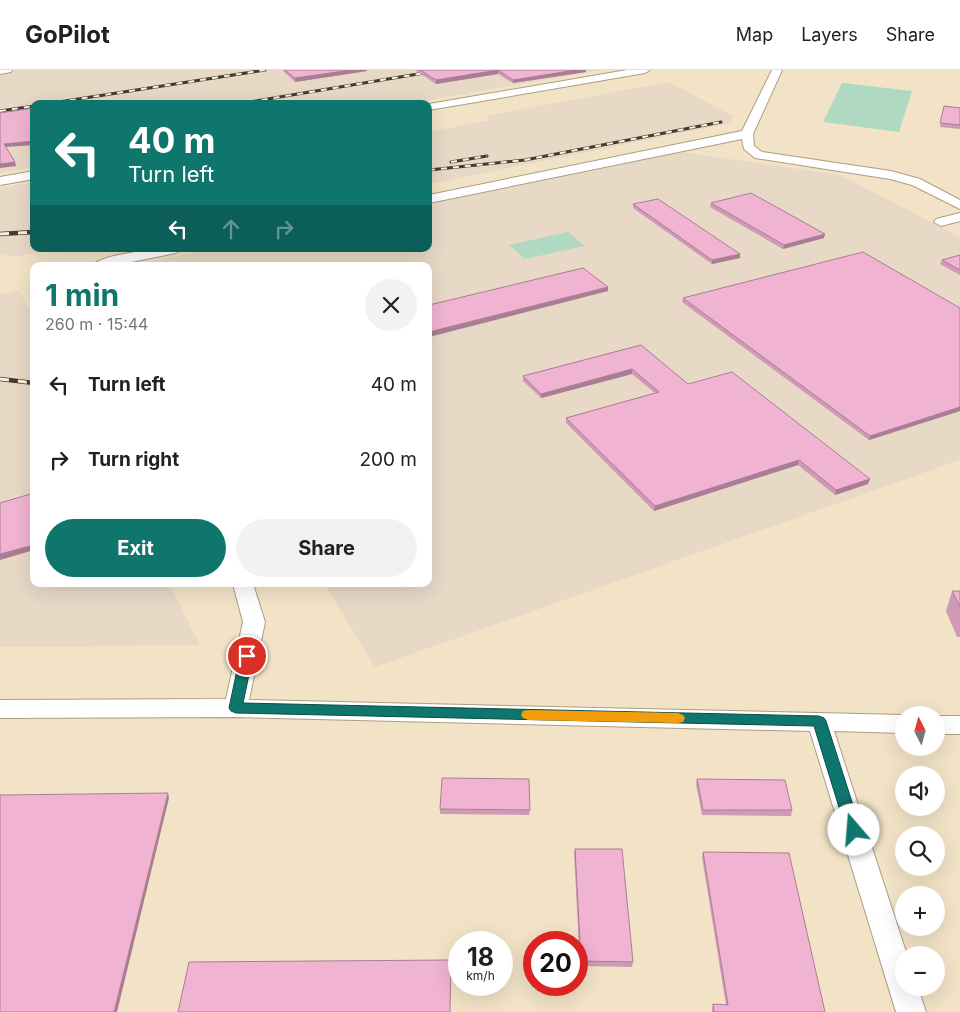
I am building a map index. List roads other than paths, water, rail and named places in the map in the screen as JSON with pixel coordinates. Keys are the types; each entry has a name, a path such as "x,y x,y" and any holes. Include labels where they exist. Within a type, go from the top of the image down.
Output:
{"street":[{"path":"0,71 7,70"},
{"path":"432,106 646,70"},
{"path":"778,70 747,134 748,147 759,155 891,175 916,182 960,205"},
{"path":"432,198 747,134"},
{"path":"0,180 30,176"},
{"path":"941,222 960,217"},
{"path":"109,262 160,252"},
{"path":"236,708 254,622 244,587"},
{"path":"0,708 236,708 895,724"},
{"path":"819,721 911,1012"},
{"path":"945,724 960,725"}],"railway":[{"path":"72,100 265,70"},
{"path":"262,100 442,70"},
{"path":"0,111 30,107"},
{"path":"432,170 525,160 721,122"},
{"path":"451,162 487,156"},
{"path":"0,234 30,232"},
{"path":"0,379 30,383"}]}
